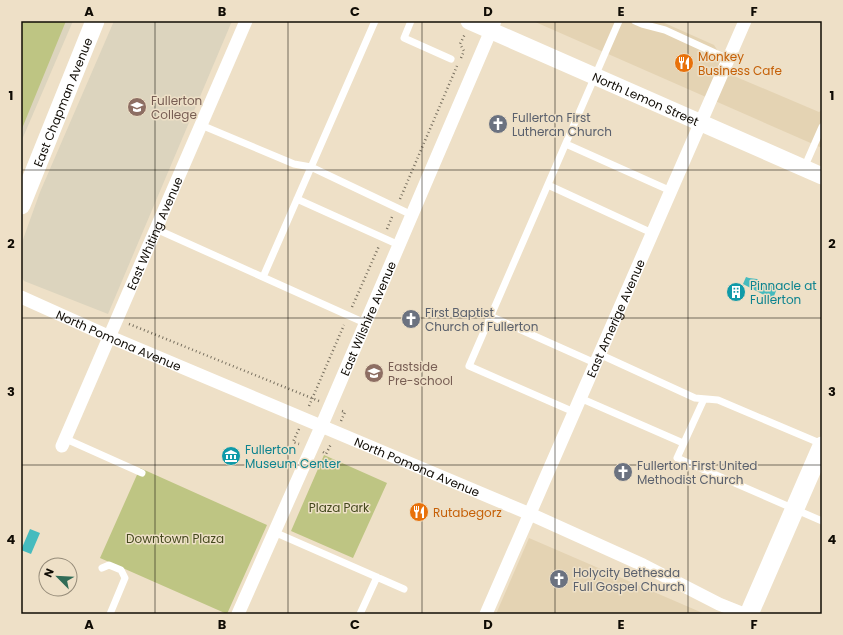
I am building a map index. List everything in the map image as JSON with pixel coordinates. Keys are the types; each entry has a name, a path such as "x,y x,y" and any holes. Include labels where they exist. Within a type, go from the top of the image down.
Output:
{"main road":[{"name":"East Chapman Avenue","path":"21,205 95,21"},
{"path":"749,614 822,445"}],"street":[{"name":"East Whiting Avenue","path":"64,442 246,21"},
{"name":"North Lemon Street","path":"469,21 493,26 595,76 822,176"},
{"name":"East Amerige Avenue","path":"486,614 745,21"},
{"name":"East Wilshire Avenue","path":"238,614 330,406 493,26"},
{"name":"North Pomona Avenue","path":"21,297 320,427 530,514 643,565 719,604 744,614"}],"lane":[{"path":"263,277 375,21"},
{"path":"411,21 404,38 451,59"},
{"path":"574,412 469,366 619,21"},
{"path":"635,21 666,30 728,59"},
{"path":"202,125 294,164 311,167 412,215"},
{"path":"804,168 822,127"},
{"path":"566,144 671,191"},
{"path":"548,185 652,233"},
{"path":"297,199 399,245"},
{"path":"156,229 365,323"},
{"path":"490,316 695,398 718,400 822,445"},
{"path":"580,398 683,443"},
{"path":"704,399 677,458 822,522"},
{"path":"64,442 142,473"},
{"path":"274,532 404,589"},
{"path":"102,568 109,565 121,570 125,578 110,614"},
{"path":"346,573 349,565"},
{"path":"360,614 377,577"}],"path":[{"path":"118,318 345,412 326,454"}],"shaded area":[{"path":"21,21 73,21 21,142"},
{"name":"Fullerton College","path":"114,21 232,21 108,314 24,281 21,276 21,245 40,192"},
{"path":"533,21 660,21 714,45 734,76 819,112 822,110 822,148"},
{"path":"529,538 705,614 496,614"}],"green space":[{"path":"21,21 66,21 21,131"},
{"name":"Plaza Park","path":"324,455 387,483 353,558 291,531"},
{"name":"Downtown Plaza","path":"140,468 267,525 227,614 100,558"}],"water":[{"path":"746,277 757,279 763,284 774,283 778,286 774,296 770,298 743,284"},
{"path":"30,529 40,533 31,554 21,550"}],"place":[{"name":"Monkey Business Cafe","path":"684,63"},
{"name":"Fullerton College","path":"137,107"},
{"name":"Fullerton First Lutheran Church","path":"498,124"},
{"name":"Pinnacle at Fullerton","path":"736,292"},
{"name":"First Baptist Church of Fullerton","path":"411,319"},
{"name":"Eastside Pre-school","path":"374,373"},
{"name":"Fullerton Museum Center","path":"231,456"},
{"name":"Fullerton First United Methodist Church","path":"623,472"},
{"name":"Rutabegorz","path":"419,512"},
{"name":"Holycity Bethesda Full Gospel Church","path":"559,579"}]}
